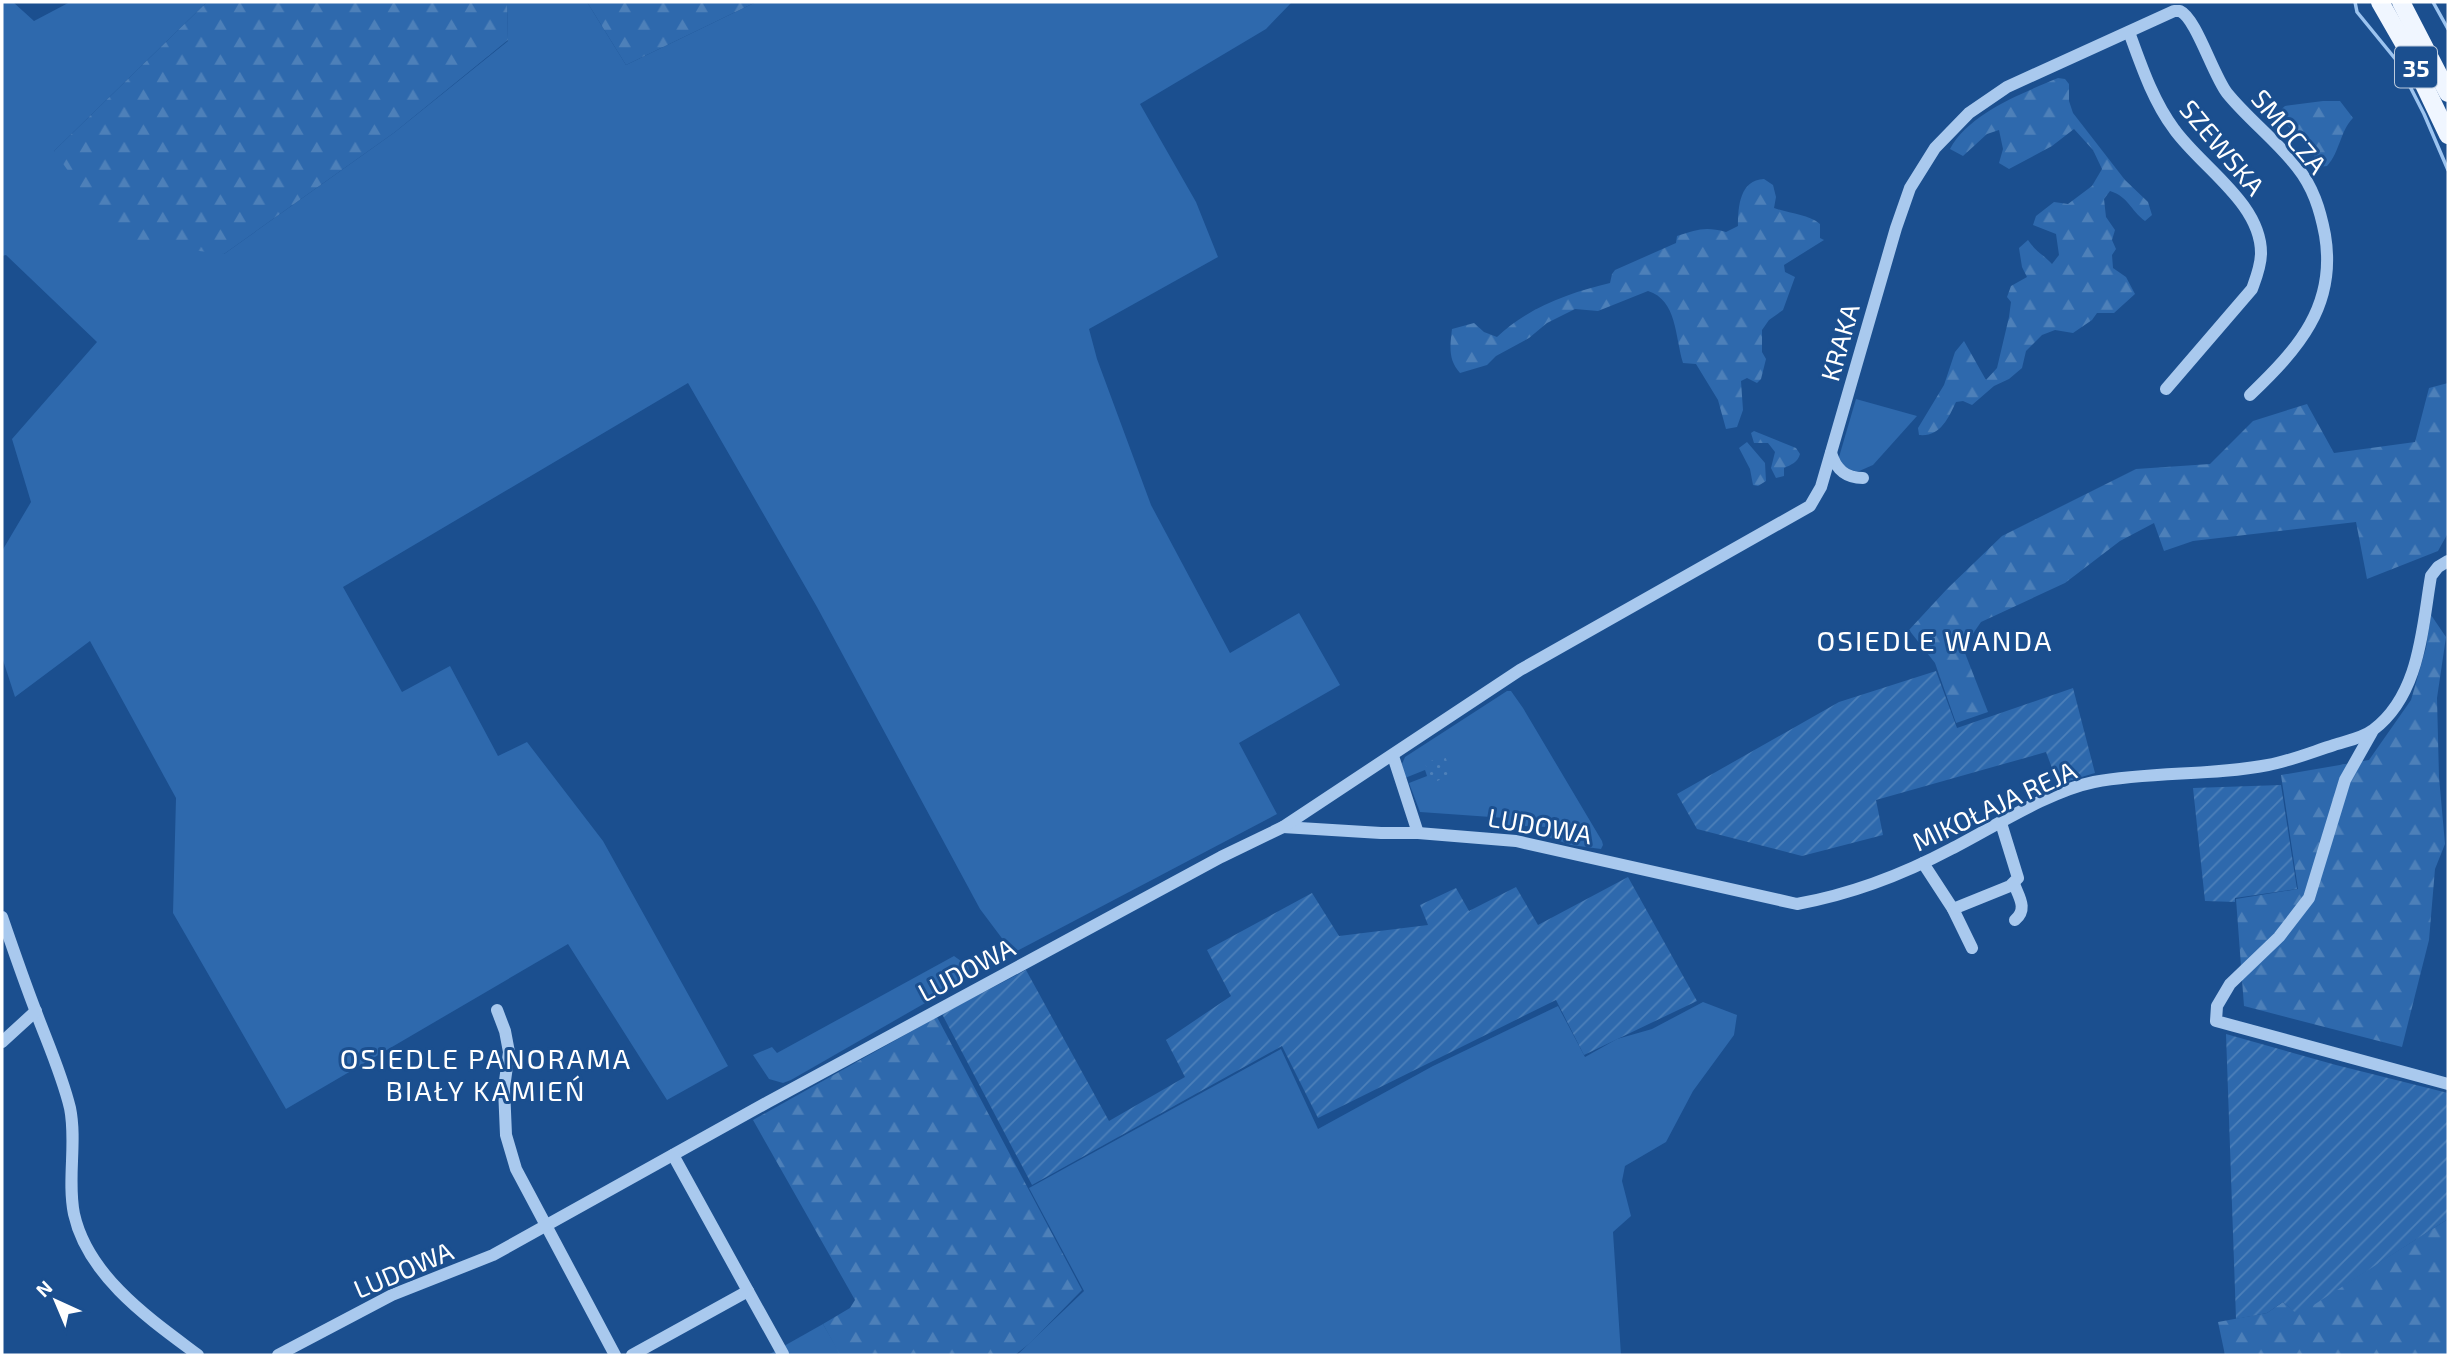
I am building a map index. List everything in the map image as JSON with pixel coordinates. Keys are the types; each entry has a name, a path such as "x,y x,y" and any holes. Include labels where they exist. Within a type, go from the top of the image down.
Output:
{"main road":[{"name":"35","path":"2380,2 2407,49 2448,135"},
{"name":"35","path":"2401,2 2448,93"}],"street":[{"name":"KRAKA","path":"1520,670 1810,506 1821,487 1896,228 1910,188 1935,148 1969,113 2007,87 2174,11 2180,11"},
{"name":"SMOCZA","path":"2180,11 2189,18 2227,93 2286,154 2304,177 2316,200 2323,222 2328,268 2324,293 2314,320 2300,343 2250,395"},
{"name":"SZEWSKA","path":"2129,32 2153,94 2172,128 2240,201 2251,217 2260,241 2259,271 2252,289 2166,389"},
{"path":"1831,453 1843,473 1850,477 1863,478"},
{"path":"2448,561 2438,567 2431,576 2421,644 2401,698 2372,732 2345,780 2309,898 2279,937 2230,984 2217,1006 2216,1021 2448,1084"},
{"name":"LUDOWA","path":"278,1355 393,1295 493,1255 673,1154 1221,857 1283,827 1520,670"},
{"name":"MIKOŁAJA REJA","path":"1612,861 1797,904 1878,883 1923,863 2040,802 2092,782 2269,765 2372,732"},
{"path":"1392,756 1418,832"},
{"path":"1953,909 2014,884 2018,878 2001,823"},
{"name":"LUDOWA","path":"1283,827 1381,833 1418,832 1516,841 1612,861"},
{"path":"1923,863 1953,909 1972,948"},
{"path":"2014,884 2023,907 2015,920"},
{"path":"2,917 71,1110 74,1215 82,1237 100,1268 122,1294 196,1354"},
{"path":"497,1010 509,1052 503,1087 506,1135 516,1170 615,1355"},
{"path":"2,1042 36,1012"},
{"path":"673,1154 783,1354"},
{"path":"632,1355 748,1291"}],"green space":[{"path":"2,2 13,2 34,21 70,2 207,2 54,151 224,254 395,132 508,41 507,2 587,2 626,65 756,2 1292,2 1266,29 1140,104 1196,202 1218,257 1089,329 1097,359 1151,505 1230,653 1299,613 1340,685 1239,743 1277,814 1013,953 980,909 817,607 688,383 343,587 402,692 450,666 498,756 527,742 603,841 728,1066 667,1100 568,944 286,1109 173,913 176,798 90,641 15,697 2,657 2,551 31,502 12,439 97,342 6,255 2,256"},
{"path":"207,2 507,2 508,40 395,132 224,254 118,241 54,151"},
{"path":"587,2 756,2 626,65"},
{"path":"2058,78 2065,79 2069,84 2069,101 2073,113 2125,180 2148,202 2152,215 2145,221 2116,194 2110,191 2104,199 2106,217 2115,230 2112,240 2116,249 2112,255 2113,268 2126,277 2135,294 2114,313 2097,313 2092,320 2073,333 2055,330 2042,335 2026,351 2022,368 2009,379 1994,386 1972,405 1963,401 1956,402 1938,430 1919,435 1918,428 1944,385 1955,352 1964,341 1986,380 1997,368 2009,317 2011,302 2007,297 2011,286 2027,277 2022,267 2019,248 2028,240 2052,264 2059,255 2056,234 2033,225 2036,216 2054,202 2068,204 2092,186 2102,169 2093,150 2074,129 2052,146 2009,169 1999,163 2003,149 1999,130 1987,134 1963,156 1950,149 1959,136 1983,115"},
{"path":"2340,101 2353,118 2327,166 2319,167 2312,151 2276,114 2285,106"},
{"path":"1764,179 1773,185 1776,197 1774,208 1804,216 1820,224 1820,238 1824,240 1784,265 1785,272 1795,277 1783,310 1769,320 1762,330 1762,352 1766,359 1761,379 1757,383 1747,378 1741,381 1743,410 1737,427 1726,429 1718,400 1696,364 1683,363 1673,320 1665,302 1648,291 1598,311 1575,309 1547,323 1529,338 1496,356 1487,365 1460,373 1456,368 1451,352 1452,329 1474,323 1484,332 1497,337 1550,302 1610,283 1615,270 1676,243 1677,236 1706,229 1726,232 1738,226 1740,203 1745,189 1756,180"},
{"path":"2448,383 2448,533 2438,551 2367,579 2356,522 2193,541 2164,551 2154,523 2120,541 2065,583 1981,622 1963,648 1988,712 1956,723 1935,663 1909,630 2002,536 2136,469 2210,464 2253,421 2307,404 2334,453 2415,442 2429,388"},
{"path":"1856,399 1917,416 1873,465 1857,472 1844,467 1839,457"},
{"path":"1754,431 1796,448 1800,454 1796,461 1784,468 1784,476 1776,478 1771,468 1775,452 1768,443 1754,443 1751,433"},
{"path":"1747,442 1765,463 1766,481 1758,486 1753,485 1750,469 1739,448"},
{"path":"2431,615 2446,637 2437,698 2439,777 2445,844 2435,869 2429,940 2402,1047 2244,1006 2236,899 2298,889 2281,775 2369,760 2411,700 2426,648"},
{"path":"1936,671 1957,728 2073,688 2095,773 2058,784 2046,752 1876,800 1883,835 1802,856 1697,829 1677,794 1839,702"},
{"path":"1507,691 1511,691 1523,708 1602,841 1601,849 1571,845 1548,837 1546,827 1506,825 1505,818 1420,812 1409,783 1427,776 1425,770 1405,778 1402,764 1405,757"},
{"path":"1445,756 1452,775 1432,783 1425,763"},
{"path":"2281,785 2297,889 2235,898 2235,902 2205,901 2193,788"},
{"path":"1628,877 1697,1001 1584,1055 1556,1000 1318,1118 1282,1046 1032,1185 942,1014 1026,970 1109,1121 1185,1077 1166,1040 1231,996 1207,950 1312,893 1339,936 1428,925 1420,905 1456,888 1469,911 1516,887 1538,925"},
{"path":"954,956 968,966 970,974 967,979 791,1080 783,1083 769,1079 753,1055 772,1047 777,1053"},
{"path":"1703,1002 1737,1015 1734,1035 1693,1091 1666,1142 1625,1166 1622,1181 1631,1216 1613,1232 1621,1355 1017,1355 1084,1291 1029,1188 1281,1049 1318,1129 1433,1066 1558,1006 1585,1057 1617,1039 1652,1029"},
{"path":"937,1017 1082,1290 1015,1355 840,1355 823,1324 850,1308 855,1300 753,1120"},
{"path":"2226,1034 2448,1093 2448,1219 2298,1315 2283,1302 2267,1313 2236,1319"},
{"path":"2448,1219 2448,1355 2225,1355 2218,1322 2267,1313 2283,1302 2298,1314"},
{"path":"823,1324 841,1355 768,1355"}],"waterway":[{"path":"2355,2 2357,12 2397,61 2448,170"},
{"path":"2433,2 2448,29"}],"district":[{"name":"OSIEDLE WANDA","path":"1935,640"},
{"name":"OSIEDLE PANORAMA BIAŁY KAMIEŃ","path":"486,1074"}]}
